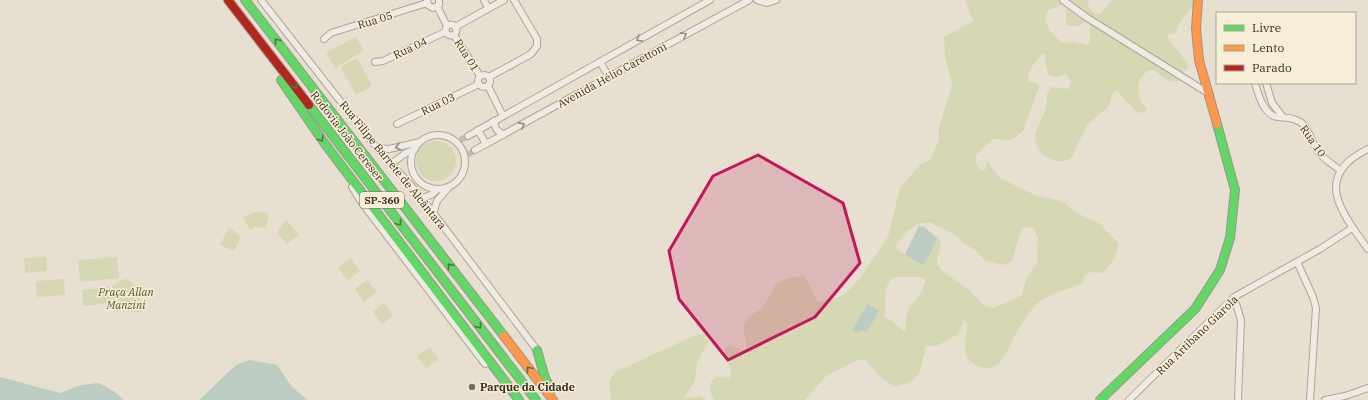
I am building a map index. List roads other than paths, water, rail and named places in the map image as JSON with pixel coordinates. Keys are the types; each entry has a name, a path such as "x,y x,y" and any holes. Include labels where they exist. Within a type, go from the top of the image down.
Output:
{"main road":[{"name":"Rodovia João Cereser","path":"228,0 536,400"},
{"name":"Rodovia João Cereser","path":"245,0 553,400"},
{"path":"1100,400 1195,309 1220,270 1230,238 1234,212 1234,190 1208,93 1197,44 1198,0"},
{"path":"255,35 272,67 325,144 519,400"},
{"path":"537,350 545,378 558,400"}],"street":[{"name":"Rua Filipe Barrete de Alcântara","path":"262,0 377,148 422,198 537,350"},
{"path":"484,0 488,8"},
{"path":"446,29 452,25 455,27 504,0"},
{"path":"488,86 483,87 479,84 478,80 480,76 486,75 489,77 531,54 537,48 537,38 514,0"},
{"name":"Avenida Hélio Carettoni","path":"468,136 494,120 710,0"},
{"name":"Avenida Hélio Carettoni","path":"475,150 749,0"},
{"path":"757,0 767,3 776,0"},
{"path":"1063,0 1086,17 1208,93"},
{"path":"427,2 431,7 438,3 446,29 450,36 454,35 456,31 455,27"},
{"name":"Rua 05","path":"324,39 331,33 427,2"},
{"name":"Rua 04","path":"375,62 383,61 446,29"},
{"name":"Rua 01","path":"454,35 480,76"},
{"path":"600,62 608,77"},
{"path":"489,77 490,82 488,86 503,116"},
{"name":"Rua 03","path":"397,124 479,84"},
{"path":"1255,84 1264,107 1272,103"},
{"name":"Rua 10","path":"1266,84 1272,103 1284,117"},
{"name":"Rua 10","path":"1264,107 1277,117 1297,120 1305,126 1316,150 1323,158 1340,170"},
{"path":"494,120 496,129 503,135"},
{"path":"478,130 486,144"},
{"path":"377,148 389,149 420,142 430,137 441,136 458,141 466,156 463,174 457,182 449,187 438,190 431,195 422,198"},
{"path":"420,142 412,156 413,172 423,185 438,190"},
{"path":"392,163 406,153 415,149"},
{"path":"1368,149 1354,156 1340,170 1336,184 1336,196 1339,207 1352,228 1368,249"},
{"path":"348,174 354,190 362,203 513,400"},
{"path":"433,214 437,201 449,187"},
{"name":"Rua Artibano Giarola","path":"1129,400 1234,297 1297,262 1352,228"},
{"path":"1297,262 1313,297 1316,308 1310,400"},
{"path":"1234,297 1241,320 1238,400"},
{"path":"1325,400 1345,396 1368,388"}],"tunnel":[{"path":"460,140 468,136"},
{"path":"468,155 475,150"}],"place":[{"name":"Parque da Cidade","path":"472,387"}],"park label":[{"name":"Praça Allan Manzini","path":"126,298"}]}
